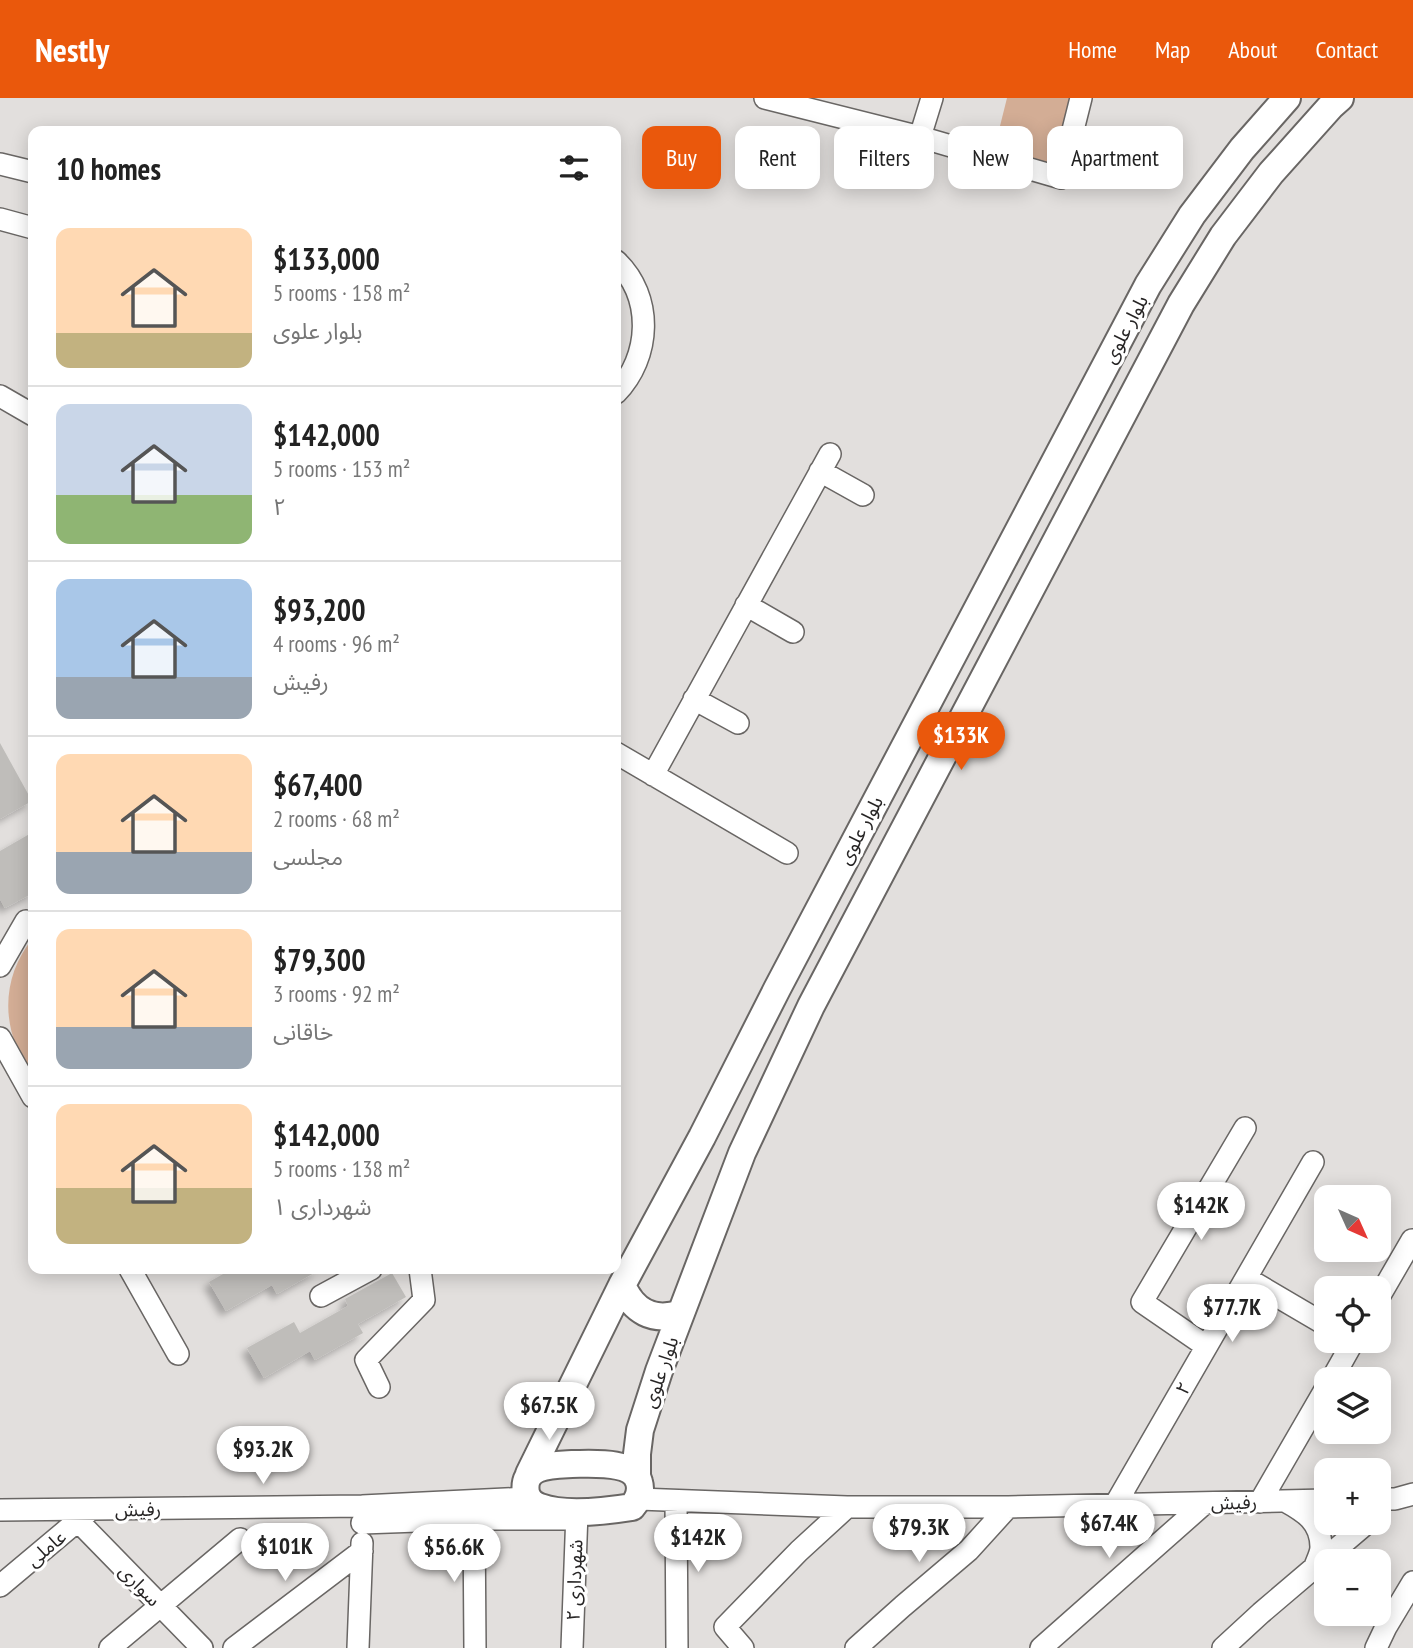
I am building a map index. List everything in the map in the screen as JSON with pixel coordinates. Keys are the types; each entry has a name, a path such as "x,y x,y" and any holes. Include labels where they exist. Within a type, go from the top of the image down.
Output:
{"main road":[{"name":"بلوار علوی","path":"528,1486 622,1285 1148,285 1192,215 1242,149 1287,98"},
{"name":"بلوار علوی","path":"638,1488 637,1454 640,1430 659,1371 742,1153 811,1006 1181,304 1223,236 1271,173 1340,98"},
{"path":"622,1285 627,1297 646,1313 658,1317 671,1317 681,1313"},
{"path":"572,1464 616,1465 629,1469 638,1488 632,1507 577,1515 536,1506 528,1486 543,1466 572,1464"}],"street":[{"path":"765,98 788,101 880,126"},
{"path":"923,126 932,98"},
{"path":"934,141 1061,178 1082,98"},
{"path":"0,164 28,171"},
{"path":"0,219 28,227"},
{"path":"621,267 636,289 641,303 644,332 638,360 621,387"},
{"path":"0,396 28,412"},
{"path":"653,775 825,463 863,495"},
{"path":"746,605 793,632"},
{"path":"694,699 738,723"},
{"path":"621,756 787,853"},
{"path":"0,933 28,919"},
{"path":"0,966 28,921"},
{"path":"0,1038 28,1086"},
{"path":"1206,1346 1142,1302 1245,1128"},
{"name":"۲","path":"1115,1505 1313,1162"},
{"path":"1391,1276 1412,1240"},
{"path":"133,1274 178,1354"},
{"path":"321,1296 362,1274"},
{"path":"379,1387 366,1360 424,1300 421,1274"},
{"path":"1246,1278 1314,1318"},
{"path":"1260,1502 1314,1409"},
{"name":"رفیش","path":"0,1510 85,1515 362,1514 528,1486"},
{"name":"رفیش","path":"638,1488 676,1501 847,1507 1008,1507 1314,1500"},
{"path":"676,1501 677,1648"},
{"path":"1285,1501 1304,1511 1318,1528 1321,1549"},
{"path":"1041,1648 1205,1503"},
{"path":"743,1648 725,1627 799,1551 847,1507"},
{"path":"856,1648 969,1550 1008,1507"},
{"path":"358,1648 362,1514 474,1519 577,1515"},
{"name":"عاملی","path":"0,1587 85,1515"},
{"name":"سواری","path":"85,1515 161,1605 202,1648"},
{"name":"شهرداری ۲","path":"572,1648 577,1515"},
{"path":"474,1519 475,1648"},
{"path":"1337,1549 1353,1535"},
{"path":"110,1648 240,1539"},
{"path":"234,1648 362,1551"},
{"path":"1223,1648 1314,1569"},
{"path":"1376,1648 1413,1582"}],"shaded area":[{"path":"1007,98 1073,98 1066,126 1047,126 1047,167 1033,164 1033,126 1000,126"},
{"path":"28,945 28,1067 14,1041 8,1006 14,970"}],"building":[{"path":"0,743 28,794 28,803 0,819"},
{"path":"28,835 28,896 5,908 0,899 0,851"},
{"path":"223,1274 312,1274 277,1294 272,1285 226,1311 209,1282"},
{"path":"390,1274 406,1297 358,1324 363,1333 315,1360 310,1351 264,1378 247,1348 294,1322 300,1333 348,1306 345,1299"}]}
